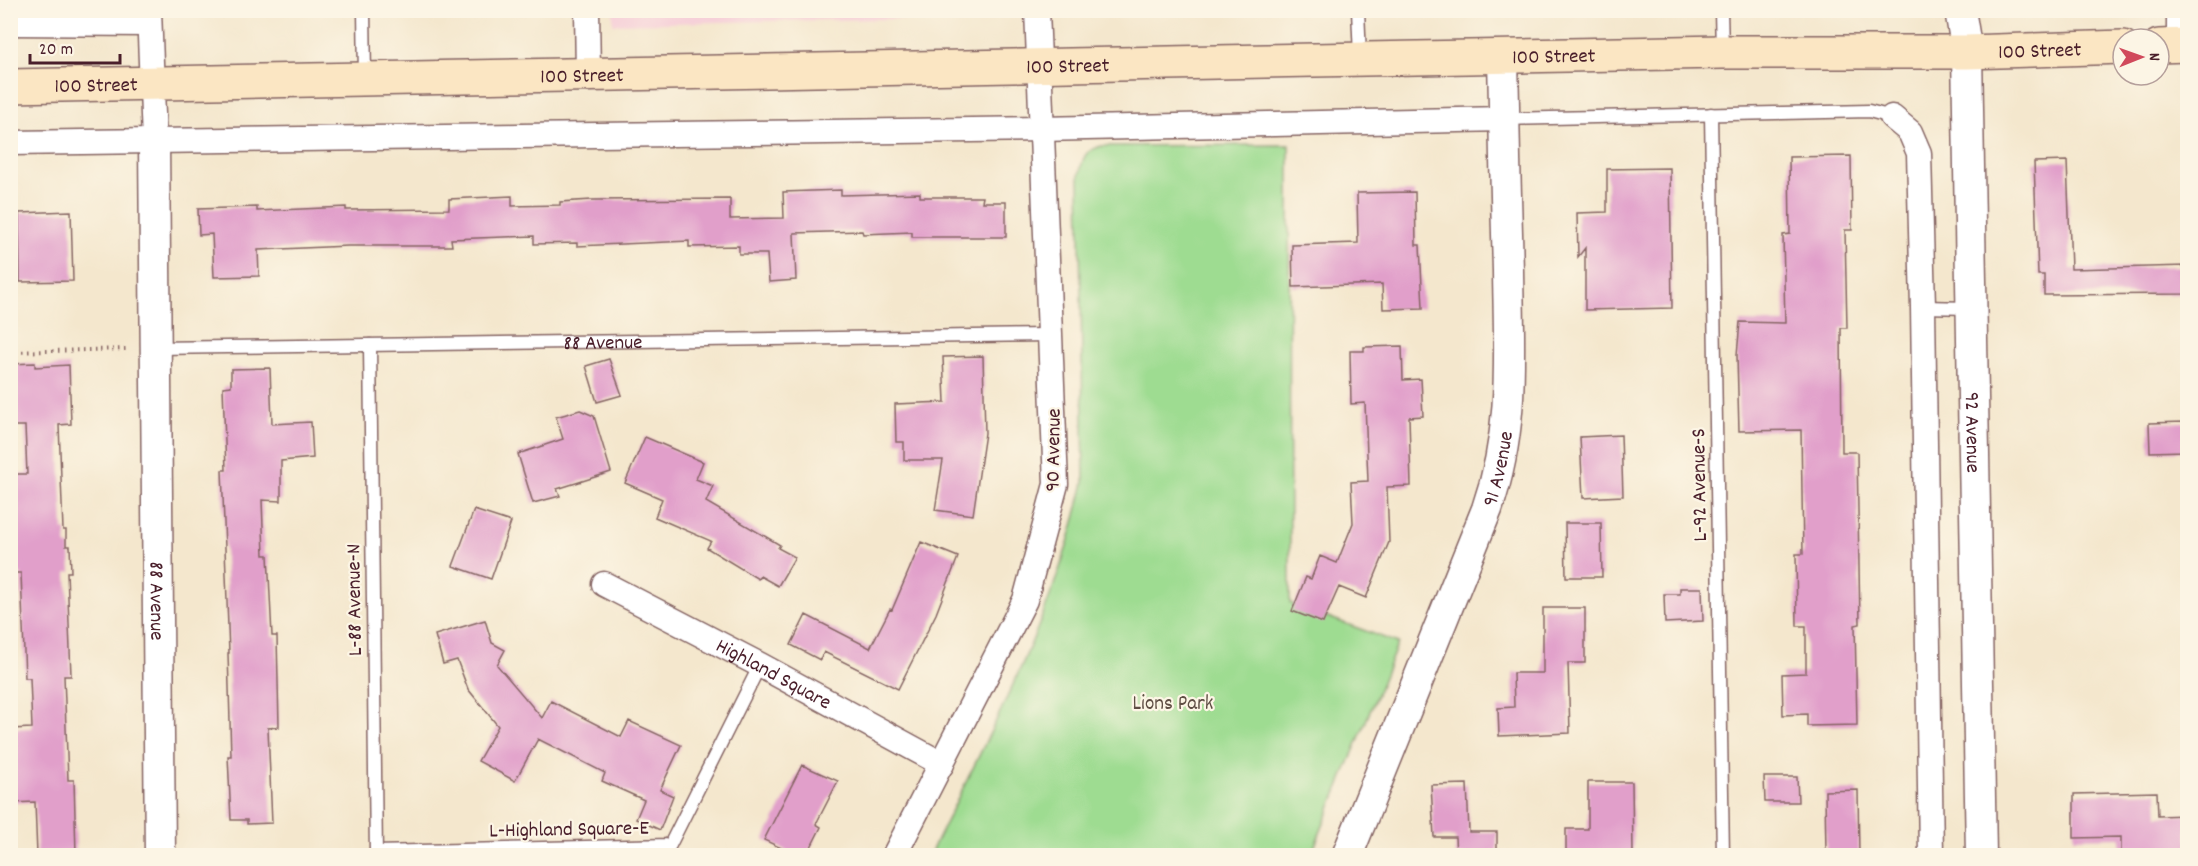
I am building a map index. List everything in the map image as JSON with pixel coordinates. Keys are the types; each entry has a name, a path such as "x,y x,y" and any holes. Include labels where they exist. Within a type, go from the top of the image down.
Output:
{"main road":[{"name":"100 Street","path":"10,86 1503,56 2111,47"}],"street":[{"path":"587,10 588,75"},
{"name":"90 Avenue","path":"894,855 1025,600 1056,484 1037,10"},
{"name":"92 Avenue","path":"1960,10 1966,51 1981,855"},
{"path":"10,23 149,17"},
{"name":"88 Avenue","path":"149,17 154,141 160,855"},
{"name":"91 Avenue","path":"1347,855 1487,509 1504,450 1510,374 1503,56"},
{"path":"1892,117 1910,132 1919,153 1931,855"},
{"path":"10,143 1041,129 1504,119"},
{"name":"Highland Square","path":"604,584 760,664 942,764"}],"lane":[{"path":"364,10 365,79"},
{"path":"1358,10 1360,60"},
{"path":"1721,10 1722,52"},
{"path":"2173,10 2173,46"},
{"path":"1504,119 1869,111 1892,117"},
{"name":"L-92 Avenue-S","path":"1711,114 1723,855"},
{"path":"1923,307 1971,308"},
{"name":"88 Avenue","path":"156,348 1050,335"},
{"name":"L-88 Avenue-N","path":"370,345 376,854"},
{"name":"L-Highland Square-E","path":"376,854 670,845 760,664"}],"path":[{"path":"10,351 156,348"}],"shaded area":[{"path":"613,11 997,11 997,17 613,24"}],"green space":[{"name":"Lions Park","path":"1289,145 1290,603 1398,643 1311,855 929,856 997,720 1038,627 1056,580 1084,482 1079,176 1085,156 1091,150 1102,146"}],"building":[{"path":"1851,156 1852,230 1845,230 1847,328 1841,328 1842,452 1857,452 1860,624 1855,625 1857,725 1807,726 1807,714 1783,715 1782,674 1806,673 1806,626 1797,626 1796,554 1803,554 1801,430 1739,431 1737,355 1740,322 1785,323 1783,235 1790,234 1789,157"},
{"path":"2067,161 2071,269 2187,266 2187,294 2044,295 2044,275 2038,275 2034,162"},
{"path":"1670,168 1672,308 1585,310 1585,248 1578,257 1577,213 1607,212 1607,169"},
{"path":"841,190 841,195 920,193 920,197 983,197 982,202 1006,202 1006,237 912,237 912,232 863,234 862,231 794,233 796,280 769,282 767,254 739,254 739,246 689,247 689,241 577,246 577,243 534,244 534,236 451,239 452,246 348,246 258,250 259,276 214,277 212,234 199,235 198,209 257,207 257,211 346,207 346,210 449,209 449,199 512,196 512,206 560,205 560,202 592,200 730,199 730,219 784,218 783,192"},
{"path":"1415,192 1416,245 1420,245 1423,308 1383,309 1382,284 1293,287 1292,245 1358,243 1357,193"},
{"path":"71,211 73,281 20,282 19,213"},
{"path":"1402,346 1403,380 1421,379 1423,416 1409,417 1411,486 1387,487 1389,542 1366,598 1339,587 1323,623 1292,611 1306,577 1311,579 1320,556 1337,563 1353,523 1351,482 1368,481 1365,403 1351,404 1350,351 1364,351 1364,347"},
{"path":"983,356 985,433 973,515 935,510 943,460 904,460 904,442 896,442 895,404 945,402 943,357"},
{"path":"609,359 622,395 597,402 586,366"},
{"path":"35,363 35,367 69,365 71,424 59,425 63,530 66,530 66,546 70,546 71,572 67,572 71,676 64,676 68,780 74,780 76,855 37,855 35,802 10,803 10,729 32,728 30,678 25,678 21,573 10,573 10,474 27,474 25,426 10,426 10,364"},
{"path":"270,368 272,424 311,422 313,458 281,461 281,501 262,500 264,555 268,555 272,636 277,636 279,727 268,728 272,823 247,824 247,820 231,820 228,756 231,756 229,653 222,470 226,470 223,387 231,386 231,369"},
{"path":"580,410 594,416 611,472 557,489 560,496 533,503 518,454 563,439 556,417"},
{"path":"2185,422 2185,451 2150,452 2149,423"},
{"path":"1621,435 1623,496 1583,498 1580,437"},
{"path":"645,437 703,462 696,479 713,486 706,502 780,545 778,548 795,557 778,586 760,576 758,579 707,548 711,541 655,517 662,499 625,483"},
{"path":"474,510 511,522 491,579 453,566"},
{"path":"1565,523 1601,523 1602,577 1566,577"},
{"path":"921,542 958,557 936,614 898,689 824,652 820,660 791,645 806,615 870,648 890,609 892,610"},
{"path":"1680,588 1702,588 1703,621 1665,623 1664,594 1680,594"},
{"path":"1543,608 1585,608 1585,663 1568,663 1570,733 1499,736 1498,708 1514,707 1513,673 1543,673"},
{"path":"485,620 492,643 505,650 497,665 542,718 551,701 621,737 629,721 681,745 660,790 673,796 660,830 636,819 644,800 602,781 605,773 538,739 515,781 478,761 498,726 468,689 457,660 443,664 435,635"},
{"path":"802,765 838,781 816,824 821,827 807,855 796,855 764,840"},
{"path":"1764,777 1797,777 1798,802 1765,802"},
{"path":"1588,782 1632,782 1633,855 1566,855 1566,829 1588,829"},
{"path":"1467,784 1469,832 1497,832 1497,855 1456,855 1455,837 1434,837 1431,785"},
{"path":"1858,790 1859,855 1826,855 1825,791"},
{"path":"2157,792 2158,816 2187,815 2187,855 2121,855 2121,837 2074,838 2074,794"}]}
